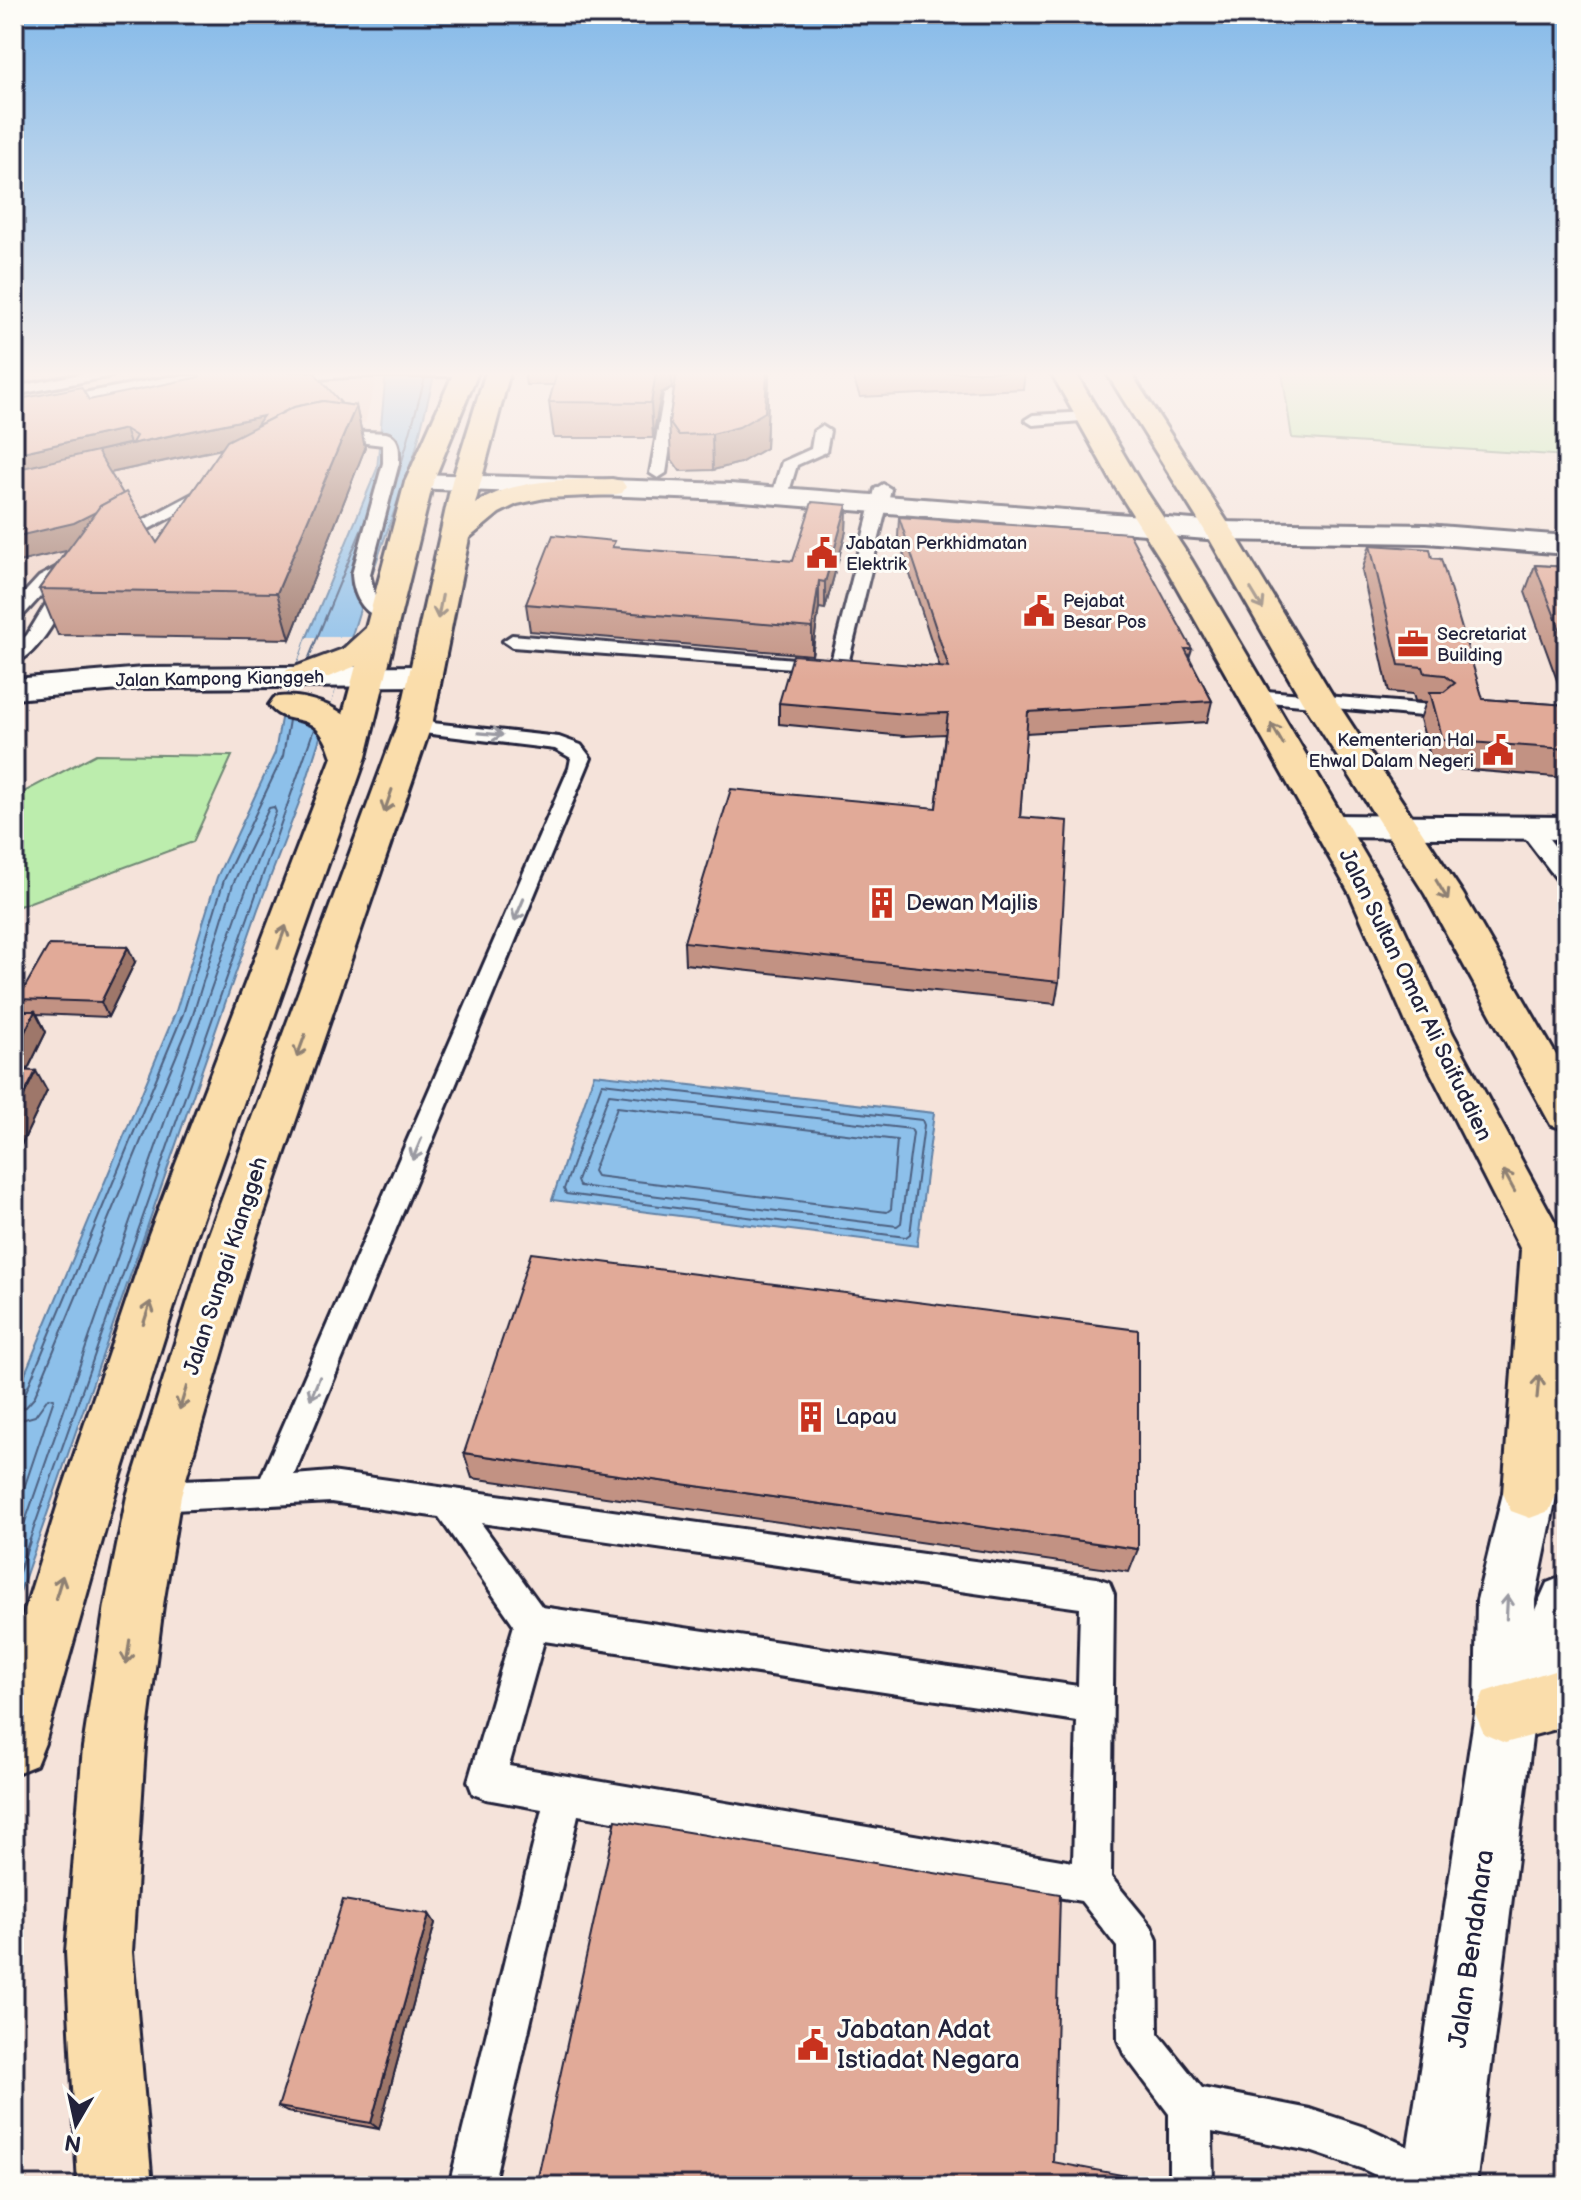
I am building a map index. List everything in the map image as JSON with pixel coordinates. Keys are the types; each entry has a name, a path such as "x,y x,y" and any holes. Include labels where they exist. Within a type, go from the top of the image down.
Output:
{"main road":[{"path":"14,1743 79,1521 348,699 379,615 422,475"},
{"name":"Jalan Sungai Kianggeh","path":"115,2186 99,1952 114,1747 134,1605 154,1496 233,1234 420,702 468,475"},
{"name":"Jalan Sultan Omar Ali Saifuddien","path":"1122,475 1177,561 1369,894 1432,1034 1556,1270"},
{"path":"1183,475 1319,701 1444,894 1567,1113"},
{"path":"453,537 486,506 507,497 536,490 612,487"},
{"path":"293,691 348,699"},
{"path":"1530,1493 1556,1270"},
{"path":"1505,1713 1567,1696"}],"street":[{"path":"422,475 500,475"},
{"path":"468,475 612,487 782,489"},
{"path":"671,475 880,504 1146,515 1567,545"},
{"name":"Jalan Kampong Kianggeh","path":"14,690 131,704 258,691 420,702"},
{"path":"1330,826 1401,824 1567,828"},
{"name":"Jalan Bendahara","path":"1439,2185 1505,1713 1506,1600 1530,1493 1554,1449 1567,1435"},
{"name":"Jalan Bendahara","path":"1505,1713 1560,1623 1567,1603"}],"lane":[{"path":"14,615 45,581 237,475"},
{"path":"379,615 362,589 361,574 388,475"},
{"path":"782,489 786,475"},
{"path":"512,641 839,668 880,504 1023,530"},
{"path":"14,657 34,638 90,554"},
{"path":"1255,696 1432,711"},
{"path":"271,1491 581,758 574,749 559,743 420,702"},
{"path":"1528,827 1567,877"},
{"path":"154,1496 331,1487 1097,1594 1092,1884 1137,1940 1138,2040 1190,2107 1191,2186"},
{"path":"450,1506 532,1622 1096,1706"},
{"path":"532,1622 486,1781 1092,1884"},
{"path":"471,2186 564,1794"},
{"path":"1190,2107 1310,2130 1370,2150 1439,2185"}],"shaded area":[{"path":"14,475 231,475 14,590"}],"green space":[{"path":"96,754 232,756 193,842 14,908 14,797"}],"water":[{"path":"375,475 407,475 362,603 302,795 258,909 14,1609 14,1400 176,1011 217,877 275,753 283,707 307,637"},
{"path":"594,1074 934,1113 917,1246 552,1200"}],"pier":[{"path":"307,637 354,637 329,709 283,707"}],"building":[{"path":"14,475 111,475 123,494 74,523 14,537"},
{"path":"204,475 327,475 277,593 39,589 100,506 126,492 157,543"},
{"path":"812,502 847,505 825,582 819,581 812,628 526,604 553,535 615,541 612,547 793,561"},
{"path":"899,517 1129,533 1192,649 1185,649 1212,701 1028,712 1020,817 1068,821 1059,982 684,942 731,789 936,808 948,713 906,714 779,703 793,655 949,668"},
{"path":"1370,545 1430,549 1432,558 1441,559 1483,699 1567,705 1567,749 1443,740 1430,692 1444,692 1455,683 1444,675 1425,673 1423,667 1399,665"},
{"path":"1535,565 1567,567 1567,648"},
{"path":"49,945 128,947 101,1002 18,999"},
{"path":"14,1011 35,1011 14,1054"},
{"path":"14,1070 36,1071 14,1115"},
{"name":"Lapau","path":"531,1253 1138,1330 1138,1549 464,1453"},
{"name":"Jabatan Adat Istiadat Negara","path":"616,1820 1060,1894 1053,2162 1153,2181 1153,2186 536,2186"},
{"path":"343,1900 429,1914 371,2123 278,2107"}],"place":[{"name":"Jabatan Perkhidmatan Elektrik","path":"822,553"},
{"name":"Pejabat Besar Pos","path":"1039,611"},
{"name":"Secretariat Building","path":"1413,644"},
{"name":"Kementerian Hal Ehwal Dalam Negeri","path":"1498,750"},
{"name":"Dewan Majlis","path":"882,903"},
{"name":"Lapau","path":"811,1417"},
{"name":"Jabatan Adat Istiadat Negara","path":"813,2045"}]}
